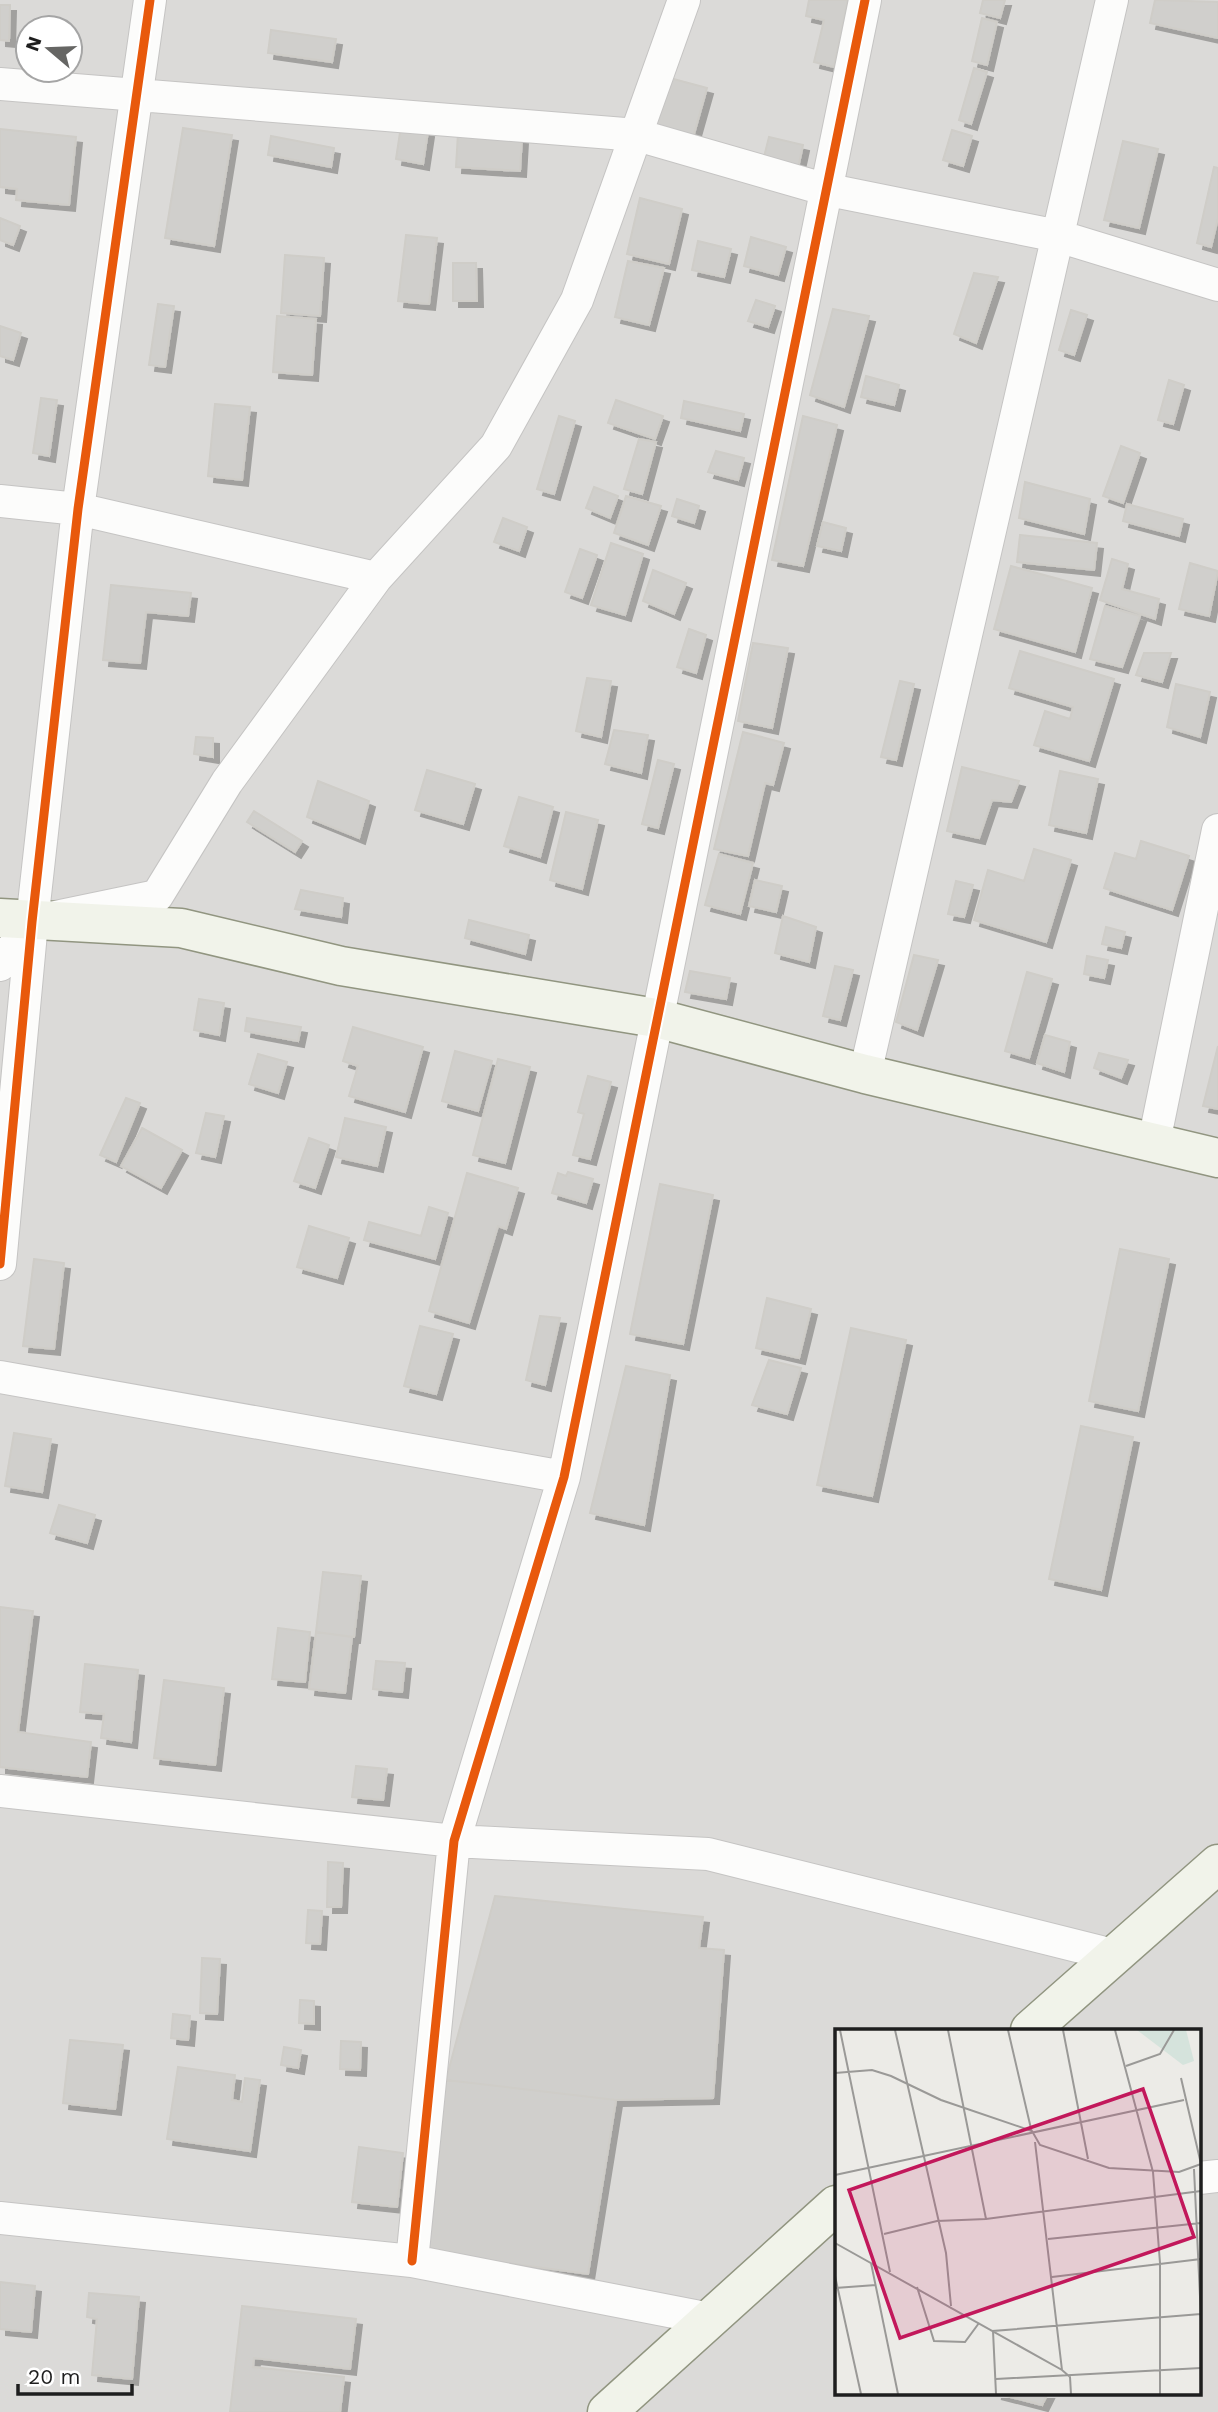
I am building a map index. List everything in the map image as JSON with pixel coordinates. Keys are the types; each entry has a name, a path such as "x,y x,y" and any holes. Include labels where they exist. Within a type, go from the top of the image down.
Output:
{"street":[{"path":"0,1264 16,920 78,509 150,0"},
{"path":"16,920 157,896 227,782 376,578 496,446 577,300 684,0"},
{"path":"412,2261 454,1841 564,1477 824,189 865,0"},
{"path":"865,1074 1112,0"},
{"path":"0,84 637,135 824,189 1058,236 1218,285"},
{"path":"0,501 78,509 376,578"},
{"path":"1154,1142 1218,830"},
{"path":"16,920 181,928 341,966 656,1018 865,1074 1218,1158"},
{"path":"0,965 16,920"},
{"path":"0,1377 564,1477"},
{"path":"0,1791 454,1841 708,1854 1113,1955"},
{"path":"1032,2029 1218,1864"},
{"path":"1200,2178 1218,2176"},
{"path":"607,2412 835,2206"},
{"path":"0,2218 412,2261 710,2319"}],"shaded area":[{"path":"0,0 1218,0 1218,2412 0,2412"}],"building":[{"path":"809,0 848,0 834,67 814,62 824,20 806,16"},
{"path":"983,0 1005,0 1000,18 980,13"},
{"path":"1155,0 1218,2 1218,38 1150,23"},
{"path":"0,5 10,5 9,41 0,40"},
{"path":"982,18 997,22 987,65 972,61"},
{"path":"271,30 336,39 332,62 268,53"},
{"path":"974,68 987,72 971,124 959,120"},
{"path":"666,77 707,88 692,141 652,131"},
{"path":"401,126 428,131 423,164 396,159"},
{"path":"183,128 232,135 214,246 165,238"},
{"path":"0,129 76,137 69,205 16,200 17,189 0,187"},
{"path":"952,130 972,136 963,166 943,160"},
{"path":"458,133 522,137 520,171 456,167"},
{"path":"271,136 334,148 331,167 268,155"},
{"path":"769,137 803,145 798,168 763,161"},
{"path":"1123,141 1158,149 1139,228 1104,220"},
{"path":"1214,167 1218,168 1218,218 1211,247 1197,243"},
{"path":"640,198 682,209 669,264 627,254"},
{"path":"0,218 20,226 13,245 0,240"},
{"path":"406,235 437,238 429,304 398,301"},
{"path":"751,237 786,247 778,275 744,266"},
{"path":"698,241 731,249 724,277 692,270"},
{"path":"285,255 324,258 320,316 281,313"},
{"path":"628,261 664,268 649,325 615,317"},
{"path":"453,263 476,263 477,301 453,301"},
{"path":"974,273 998,277 976,343 954,334"},
{"path":"756,300 775,306 768,327 748,321"},
{"path":"158,304 174,306 165,367 149,365"},
{"path":"833,309 869,316 844,407 810,395"},
{"path":"1071,310 1087,315 1074,355 1059,350"},
{"path":"277,316 316,319 312,375 273,372"},
{"path":"0,326 21,333 13,360 0,356"},
{"path":"866,376 899,385 894,405 861,397"},
{"path":"1169,380 1184,385 1173,424 1158,420"},
{"path":"41,398 57,400 49,456 33,453"},
{"path":"616,400 663,416 655,439 608,423"},
{"path":"684,401 744,414 740,431 681,418"},
{"path":"215,404 250,407 242,480 208,476"},
{"path":"559,416 575,421 554,494 537,489"},
{"path":"803,416 837,425 803,566 772,560"},
{"path":"639,439 656,442 642,494 624,489"},
{"path":"1121,446 1140,453 1123,503 1103,496"},
{"path":"716,451 744,458 738,480 708,472"},
{"path":"1025,482 1090,499 1084,534 1019,518"},
{"path":"594,487 618,496 610,518 586,508"},
{"path":"626,496 661,506 648,545 614,533"},
{"path":"677,499 699,506 694,523 672,516"},
{"path":"1127,504 1183,519 1179,536 1123,521"},
{"path":"503,518 527,527 519,551 494,542"},
{"path":"823,522 846,528 841,551 817,546"},
{"path":"1020,535 1097,543 1094,570 1017,562"},
{"path":"611,543 643,554 625,615 591,605"},
{"path":"580,549 597,555 582,598 565,592"},
{"path":"1112,559 1128,564 1122,589 1159,599 1155,619 1100,600"},
{"path":"1190,563 1218,571 1209,616 1179,609"},
{"path":"1011,566 1092,588 1075,652 994,629"},
{"path":"653,570 686,583 674,614 643,601"},
{"path":"111,585 191,593 188,616 146,612 140,663 103,660"},
{"path":"1105,606 1140,616 1122,667 1090,659"},
{"path":"689,629 706,635 696,673 677,667"},
{"path":"753,643 788,648 772,728 738,721"},
{"path":"1020,651 1114,679 1089,761 1034,745 1045,711 1070,719 1073,707 1009,688"},
{"path":"1144,653 1171,653 1162,682 1136,675"},
{"path":"587,678 611,681 601,737 576,731"},
{"path":"900,681 914,684 896,760 881,757"},
{"path":"1176,684 1210,692 1200,737 1167,727"},
{"path":"614,730 648,735 641,773 605,764"},
{"path":"743,732 784,743 773,785 765,783 748,856 714,849"},
{"path":"196,737 213,738 213,757 194,754"},
{"path":"658,760 674,764 658,828 642,824"},
{"path":"962,767 1019,781 1011,802 992,800 979,838 947,831"},
{"path":"427,770 475,784 463,824 415,810"},
{"path":"1060,771 1098,779 1086,833 1049,825"},
{"path":"318,781 369,801 359,838 307,817"},
{"path":"519,797 553,807 540,857 504,846"},
{"path":"254,811 302,841 295,852 247,822"},
{"path":"566,812 598,820 582,889 550,880"},
{"path":"1141,841 1189,856 1172,910 1104,888 1115,853 1136,859"},
{"path":"1034,849 1071,860 1046,942 974,920 988,870 1024,881"},
{"path":"719,854 753,863 740,914 705,905"},
{"path":"755,880 782,886 776,912 749,906"},
{"path":"956,881 973,885 964,917 948,914"},
{"path":"301,890 343,898 341,917 295,909"},
{"path":"783,916 816,927 809,962 775,953"},
{"path":"469,920 529,935 525,954 465,938"},
{"path":"1106,927 1125,932 1121,948 1102,944"},
{"path":"914,955 938,960 917,1030 896,1022"},
{"path":"1087,956 1108,960 1104,978 1084,974"},
{"path":"835,966 853,970 840,1020 823,1016"},
{"path":"690,971 730,978 726,999 685,992"},
{"path":"1027,972 1052,979 1029,1058 1005,1051"},
{"path":"199,999 224,1003 219,1035 194,1030"},
{"path":"247,1018 301,1027 298,1041 245,1031"},
{"path":"353,1027 423,1047 405,1112 349,1096 358,1066 343,1061"},
{"path":"1045,1035 1070,1042 1064,1072 1037,1063"},
{"path":"1218,1046 1218,1109 1203,1106"},
{"path":"455,1051 492,1061 478,1111 442,1101"},
{"path":"1099,1053 1128,1060 1121,1078 1094,1068"},
{"path":"258,1054 287,1062 278,1093 249,1084"},
{"path":"498,1059 530,1067 505,1163 473,1155"},
{"path":"588,1076 611,1082 590,1159 573,1155 584,1114 578,1112"},
{"path":"126,1098 140,1103 116,1162 100,1155"},
{"path":"206,1113 224,1116 215,1157 196,1153"},
{"path":"345,1118 386,1127 377,1166 336,1157"},
{"path":"142,1128 182,1150 161,1188 121,1166"},
{"path":"309,1138 329,1145 315,1188 294,1181"},
{"path":"568,1172 593,1179 586,1203 552,1193 558,1173 566,1176"},
{"path":"467,1173 518,1188 506,1229 498,1226 469,1323 429,1311"},
{"path":"660,1184 713,1195 683,1344 630,1334"},
{"path":"429,1207 448,1213 435,1259 364,1240 369,1222 421,1236"},
{"path":"309,1226 349,1238 337,1278 297,1267"},
{"path":"1120,1249 1169,1259 1138,1411 1089,1401"},
{"path":"34,1259 64,1263 54,1349 23,1346"},
{"path":"767,1298 811,1309 799,1358 756,1348"},
{"path":"540,1316 560,1318 545,1385 526,1380"},
{"path":"420,1326 453,1334 436,1394 404,1386"},
{"path":"851,1328 906,1340 872,1496 817,1485"},
{"path":"769,1360 801,1368 787,1414 752,1405"},
{"path":"626,1366 670,1375 644,1525 590,1513"},
{"path":"1081,1426 1133,1437 1101,1590 1049,1579"},
{"path":"14,1433 51,1439 42,1492 5,1486"},
{"path":"59,1505 95,1515 87,1543 50,1533"},
{"path":"323,1572 361,1576 354,1637 316,1632"},
{"path":"0,1607 33,1611 18,1732 91,1742 87,1777 0,1767"},
{"path":"278,1628 310,1632 305,1682 272,1679"},
{"path":"316,1632 352,1637 345,1693 309,1689"},
{"path":"376,1661 405,1663 402,1692 373,1689"},
{"path":"85,1664 138,1670 131,1742 101,1738 104,1714 80,1712"},
{"path":"164,1680 224,1688 215,1765 154,1758"},
{"path":"356,1766 387,1769 383,1800 352,1797"},
{"path":"328,1862 343,1863 341,1907 327,1907"},
{"path":"495,1896 703,1917 699,1948 724,1950 713,2098 616,2100 446,2080"},
{"path":"308,1910 322,1911 320,1944 306,1943"},
{"path":"202,1958 220,1959 217,2014 200,2013"},
{"path":"300,2000 314,2001 314,2024 299,2023"},
{"path":"173,2014 190,2016 188,2040 171,2038"},
{"path":"70,2040 123,2045 115,2109 63,2103"},
{"path":"341,2041 361,2042 360,2070 340,2069"},
{"path":"284,2047 301,2050 298,2068 281,2065"},
{"path":"178,2067 235,2075 232,2100 242,2102 245,2078 260,2080 250,2151 167,2139"},
{"path":"446,2080 616,2100 588,2274 419,2251"},
{"path":"359,2147 403,2153 397,2207 352,2202"},
{"path":"0,2282 35,2286 31,2332 0,2329"},
{"path":"89,2293 139,2297 132,2379 92,2375 97,2319 87,2317"},
{"path":"242,2306 356,2319 350,2369 254,2358 253,2367 344,2377 340,2412 230,2412"},
{"path":"999,2394 1048,2394 1042,2405"}],"cycle path":[{"path":"0,1264 32,922 78,509 150,0"},
{"path":"412,2261 454,1841 564,1477 865,0"}]}
